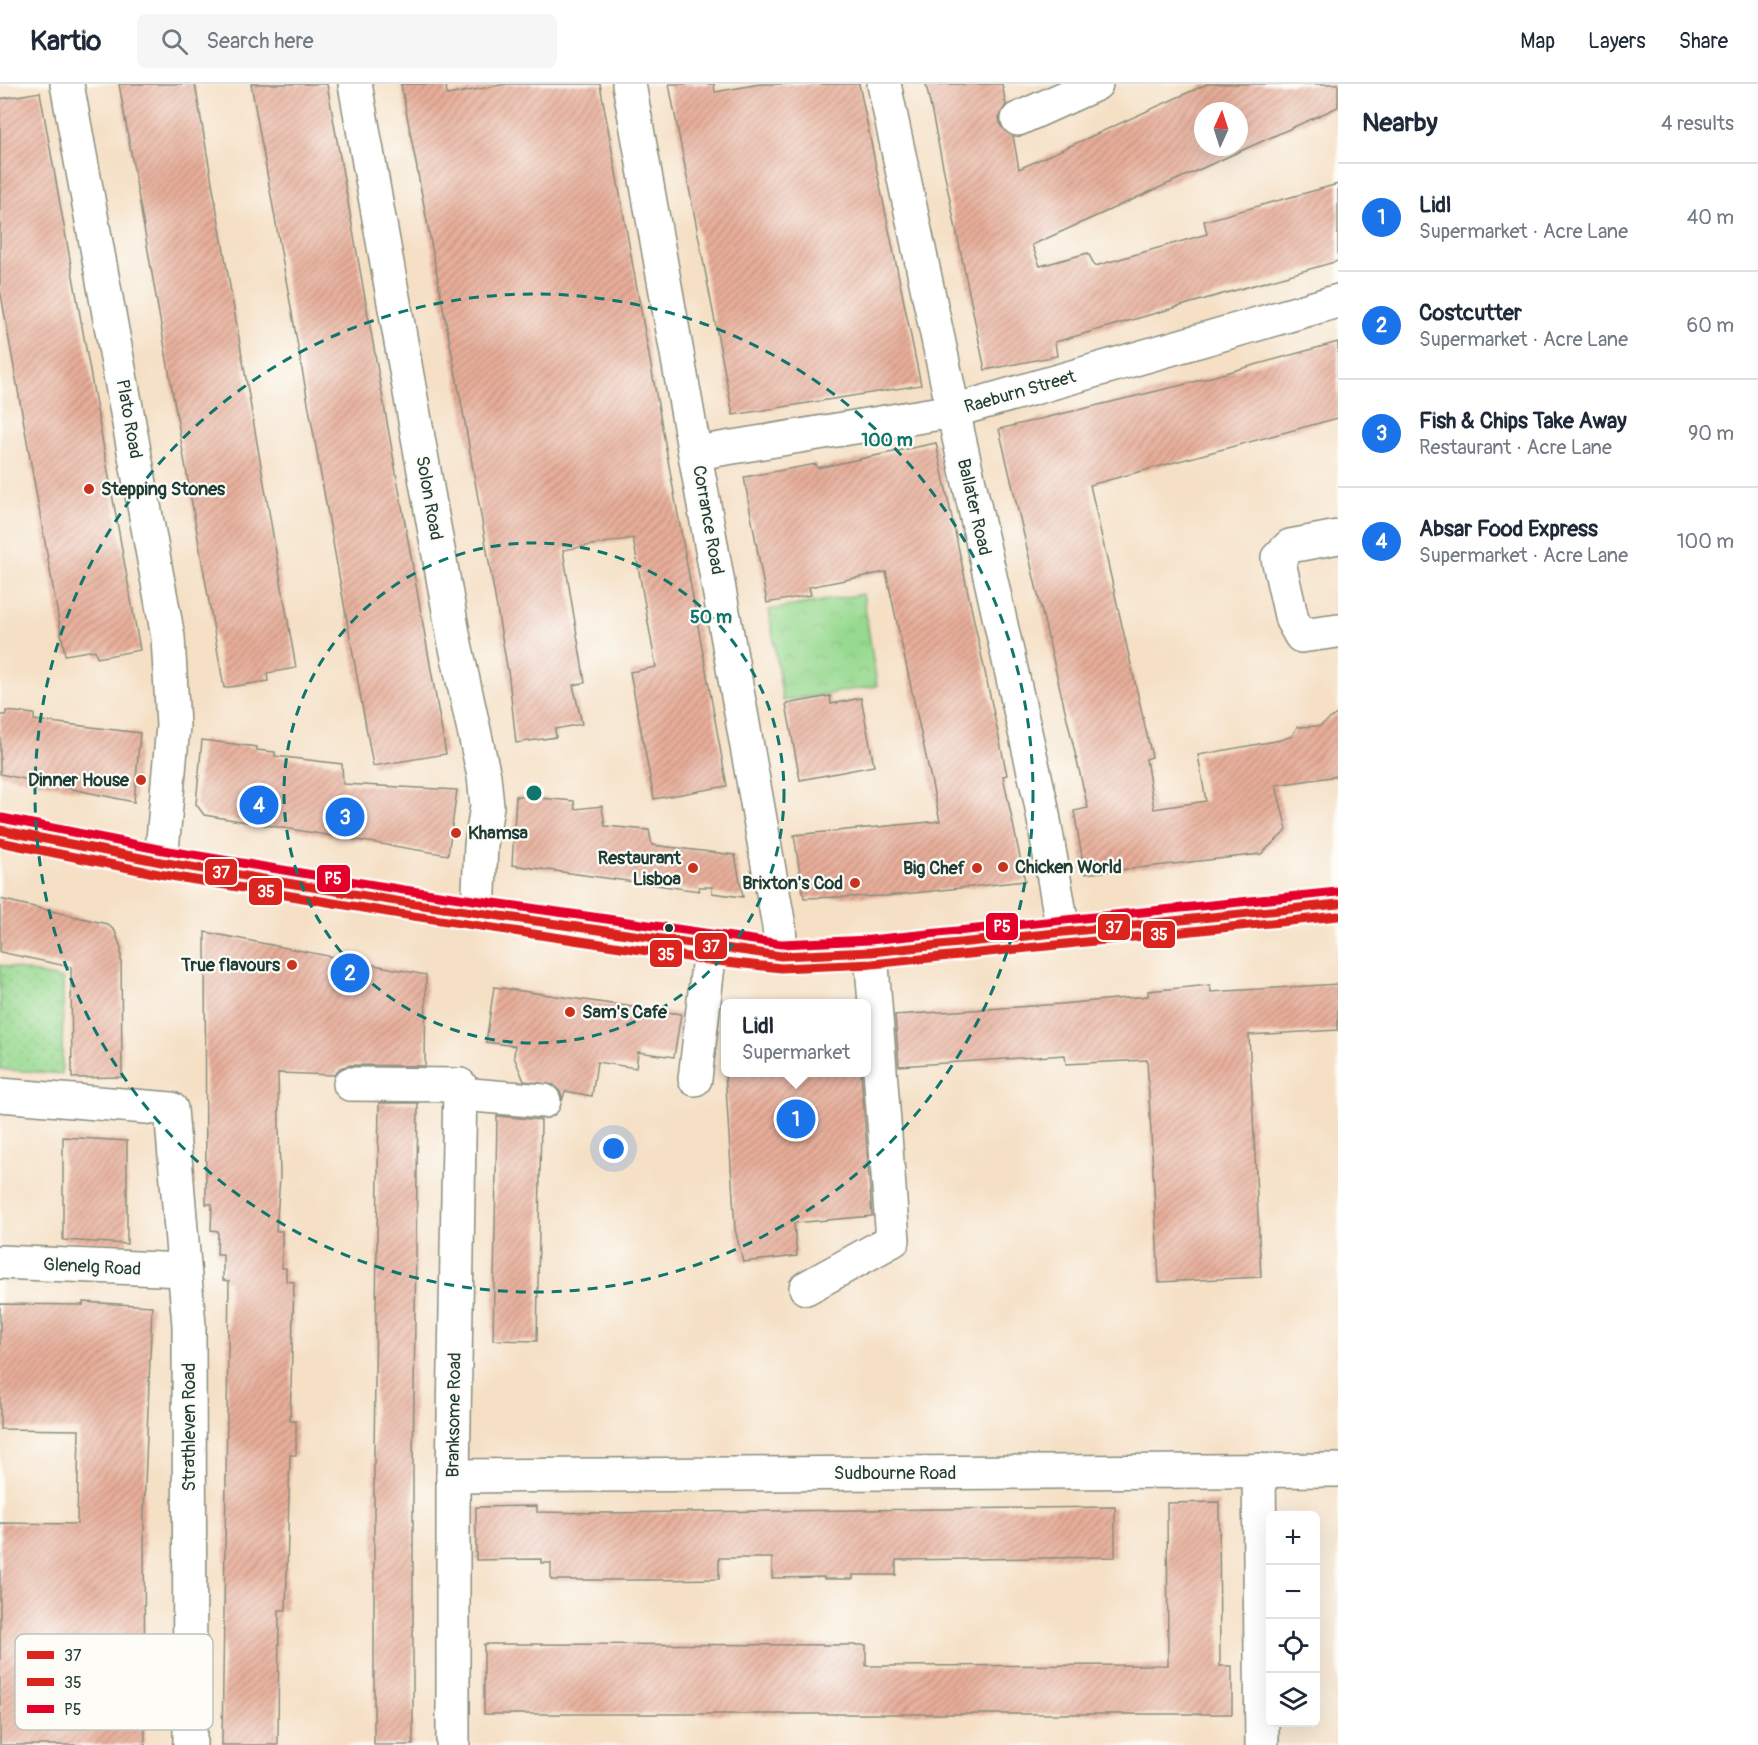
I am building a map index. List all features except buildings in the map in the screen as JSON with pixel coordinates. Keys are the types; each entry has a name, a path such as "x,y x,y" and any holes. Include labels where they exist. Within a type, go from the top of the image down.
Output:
{"main road":[{"path":"0,830 161,862 478,913 710,948 781,956 872,952 1338,904"}],"street":[{"name":"Plato Road","path":"68,84 168,637 173,726 161,862"},
{"name":"Solon Road","path":"356,84 454,639 484,776 487,806 481,845 478,913"},
{"name":"Corrance Road","path":"629,84 779,926 781,956"},
{"name":"Ballater Road","path":"884,84 953,411 1041,803 1063,931"},
{"path":"1018,119 1096,84"},
{"name":"Raeburn Street","path":"696,453 953,411 1338,301"},
{"path":"1338,537 1290,546 1278,558 1292,620 1301,636 1338,631"},
{"path":"695,1079 710,948"},
{"path":"806,1288 893,1240 872,952"},
{"path":"350,1084 460,1090 544,1101"},
{"name":"Branksome Road","path":"453,1745 453,1476 460,1090"},
{"name":"Strathleven Road","path":"0,1095 171,1109 189,1325 190,1634"},
{"name":"Glenelg Road","path":"0,1262 183,1270"},
{"path":"1259,1470 1262,1745"},
{"name":"Sudbourne Road","path":"453,1476 1338,1470"},
{"name":"Strathleven Road","path":"190,1730 190,1745"}],"green space":[{"path":"863,594 877,686 783,701 769,610"},
{"path":"0,965 63,979 62,1074 0,1069"}],"transit line":[{"name":"P5","path":"2,818 163,850 404,890 781,944 870,940 1337,892"},
{"name":"37","path":"0,830 161,862 402,902 781,956 871,952 1338,904"},
{"name":"35","path":"0,842 159,874 400,914 708,960 781,968 872,964 1338,916"}],"place":[{"name":"Stepping Stones","path":"89,489"},
{"name":"Dinner House","path":"141,780"},
{"name":"Absar Food Express","path":"259,805"},
{"name":"Fish & Chips Take Away","path":"345,817"},
{"name":"Khamsa","path":"456,833"},
{"name":"Chicken World","path":"1003,867"},
{"name":"Restaurant Lisboa","path":"693,868"},
{"name":"Big Chef","path":"977,868"},
{"name":"Brixton's Cod","path":"855,883"},
{"name":"True flavours","path":"292,965"},
{"name":"Costcutter","path":"350,973"},
{"name":"Sam's Cafe","path":"570,1012"},
{"name":"Lidl","path":"796,1119"}]}
